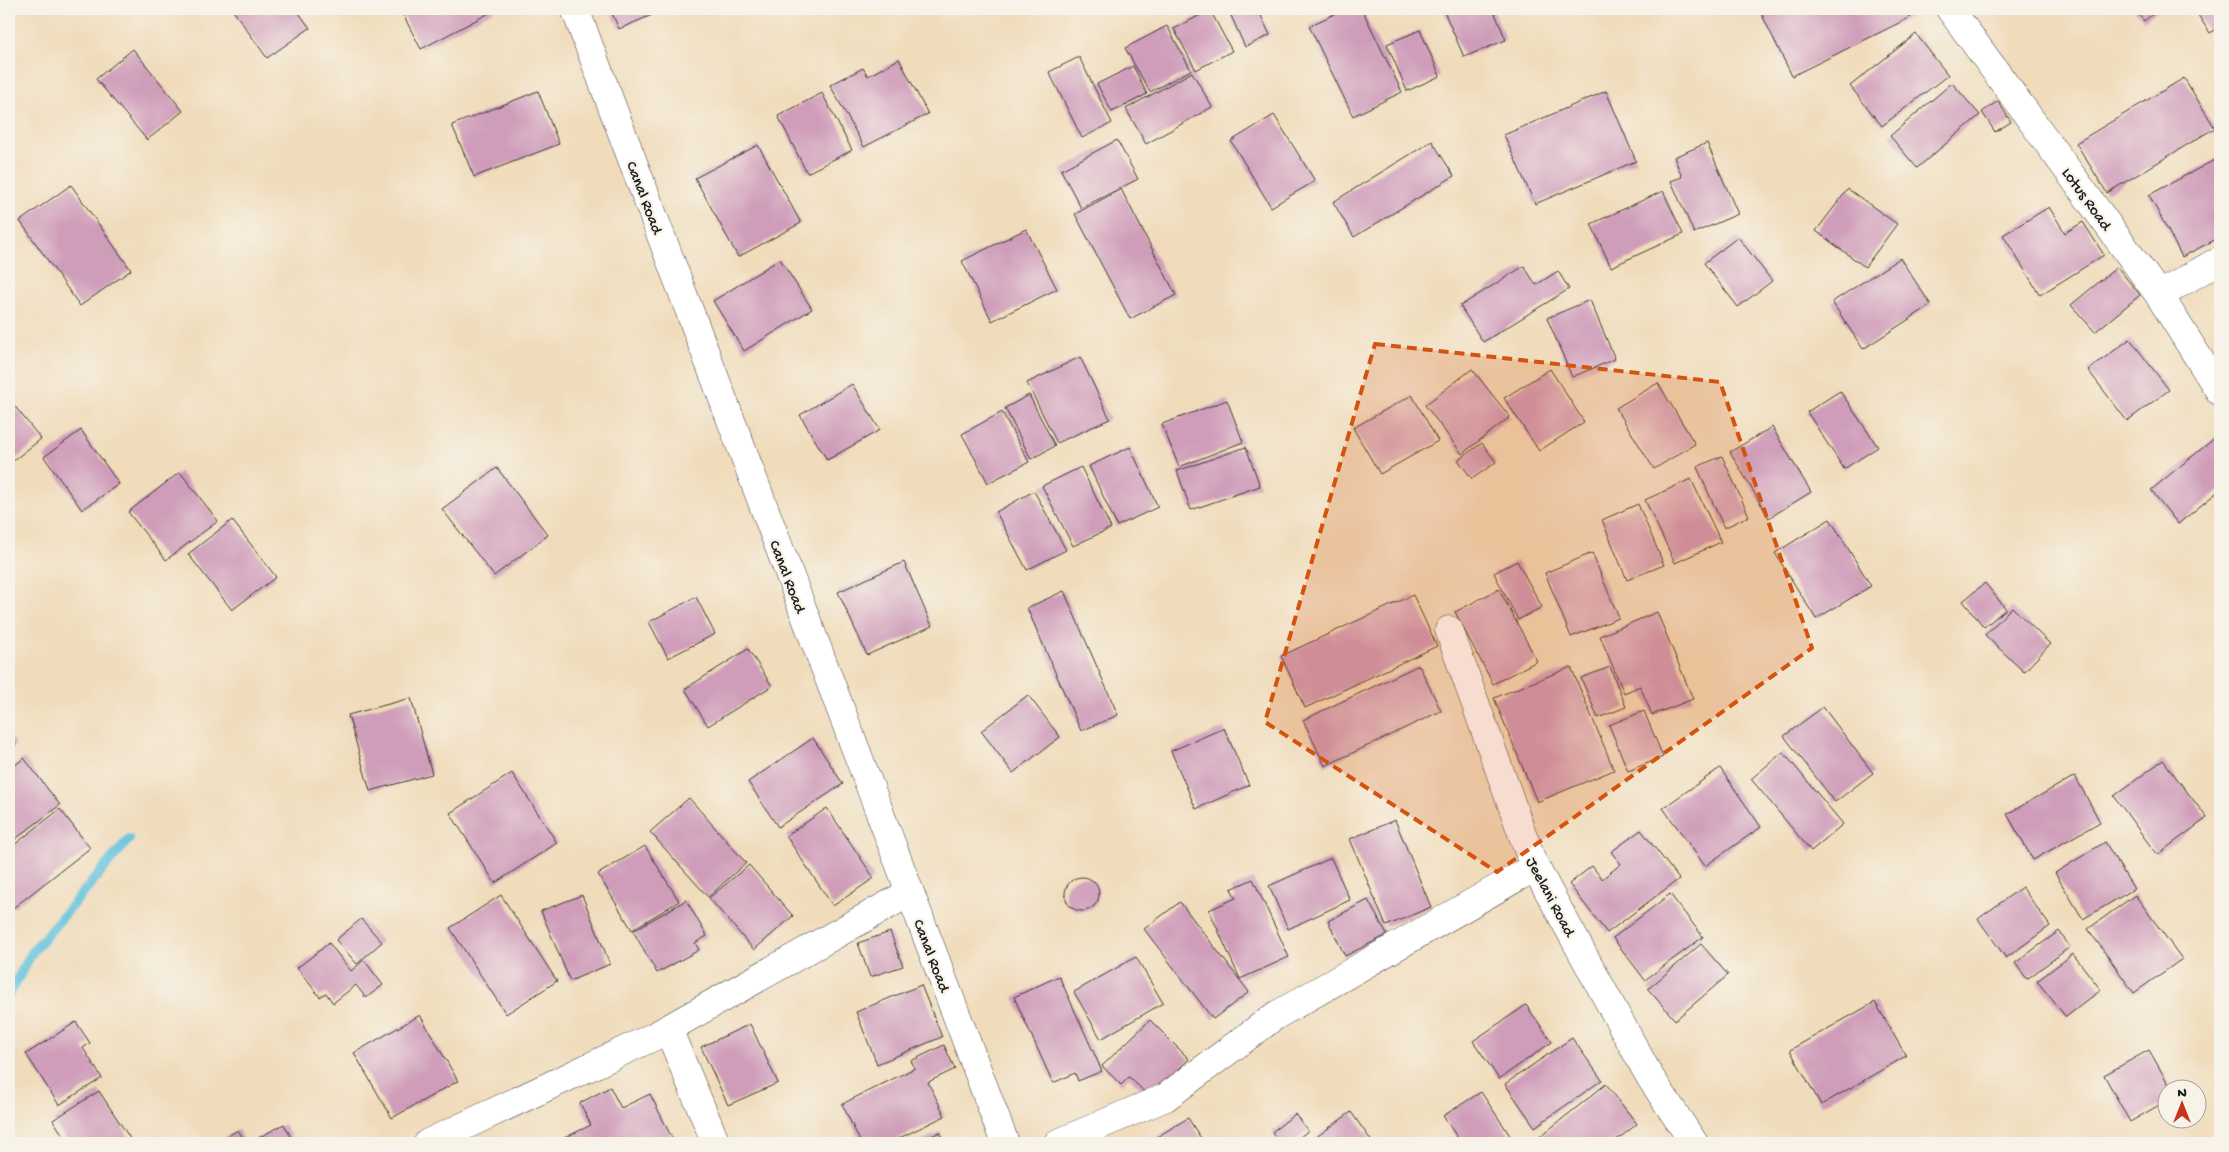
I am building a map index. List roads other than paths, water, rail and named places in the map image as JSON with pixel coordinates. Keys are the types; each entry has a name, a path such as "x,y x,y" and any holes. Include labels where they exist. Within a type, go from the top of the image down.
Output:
{"street":[{"name":"Canal Road","path":"575,9 1005,1143"},
{"name":"Lotus Road","path":"1950,9 2159,295 2220,392"},
{"path":"2159,295 2220,260"},
{"name":"Jeelani Road","path":"1449,630 1536,867 1650,1076 1694,1143"},
{"path":"1058,1143 1166,1097 1276,1016 1536,867"},
{"path":"428,1143 668,1029 909,893"},
{"path":"668,1029 716,1143"}],"waterway":[{"path":"9,994 33,951 129,839"}]}
